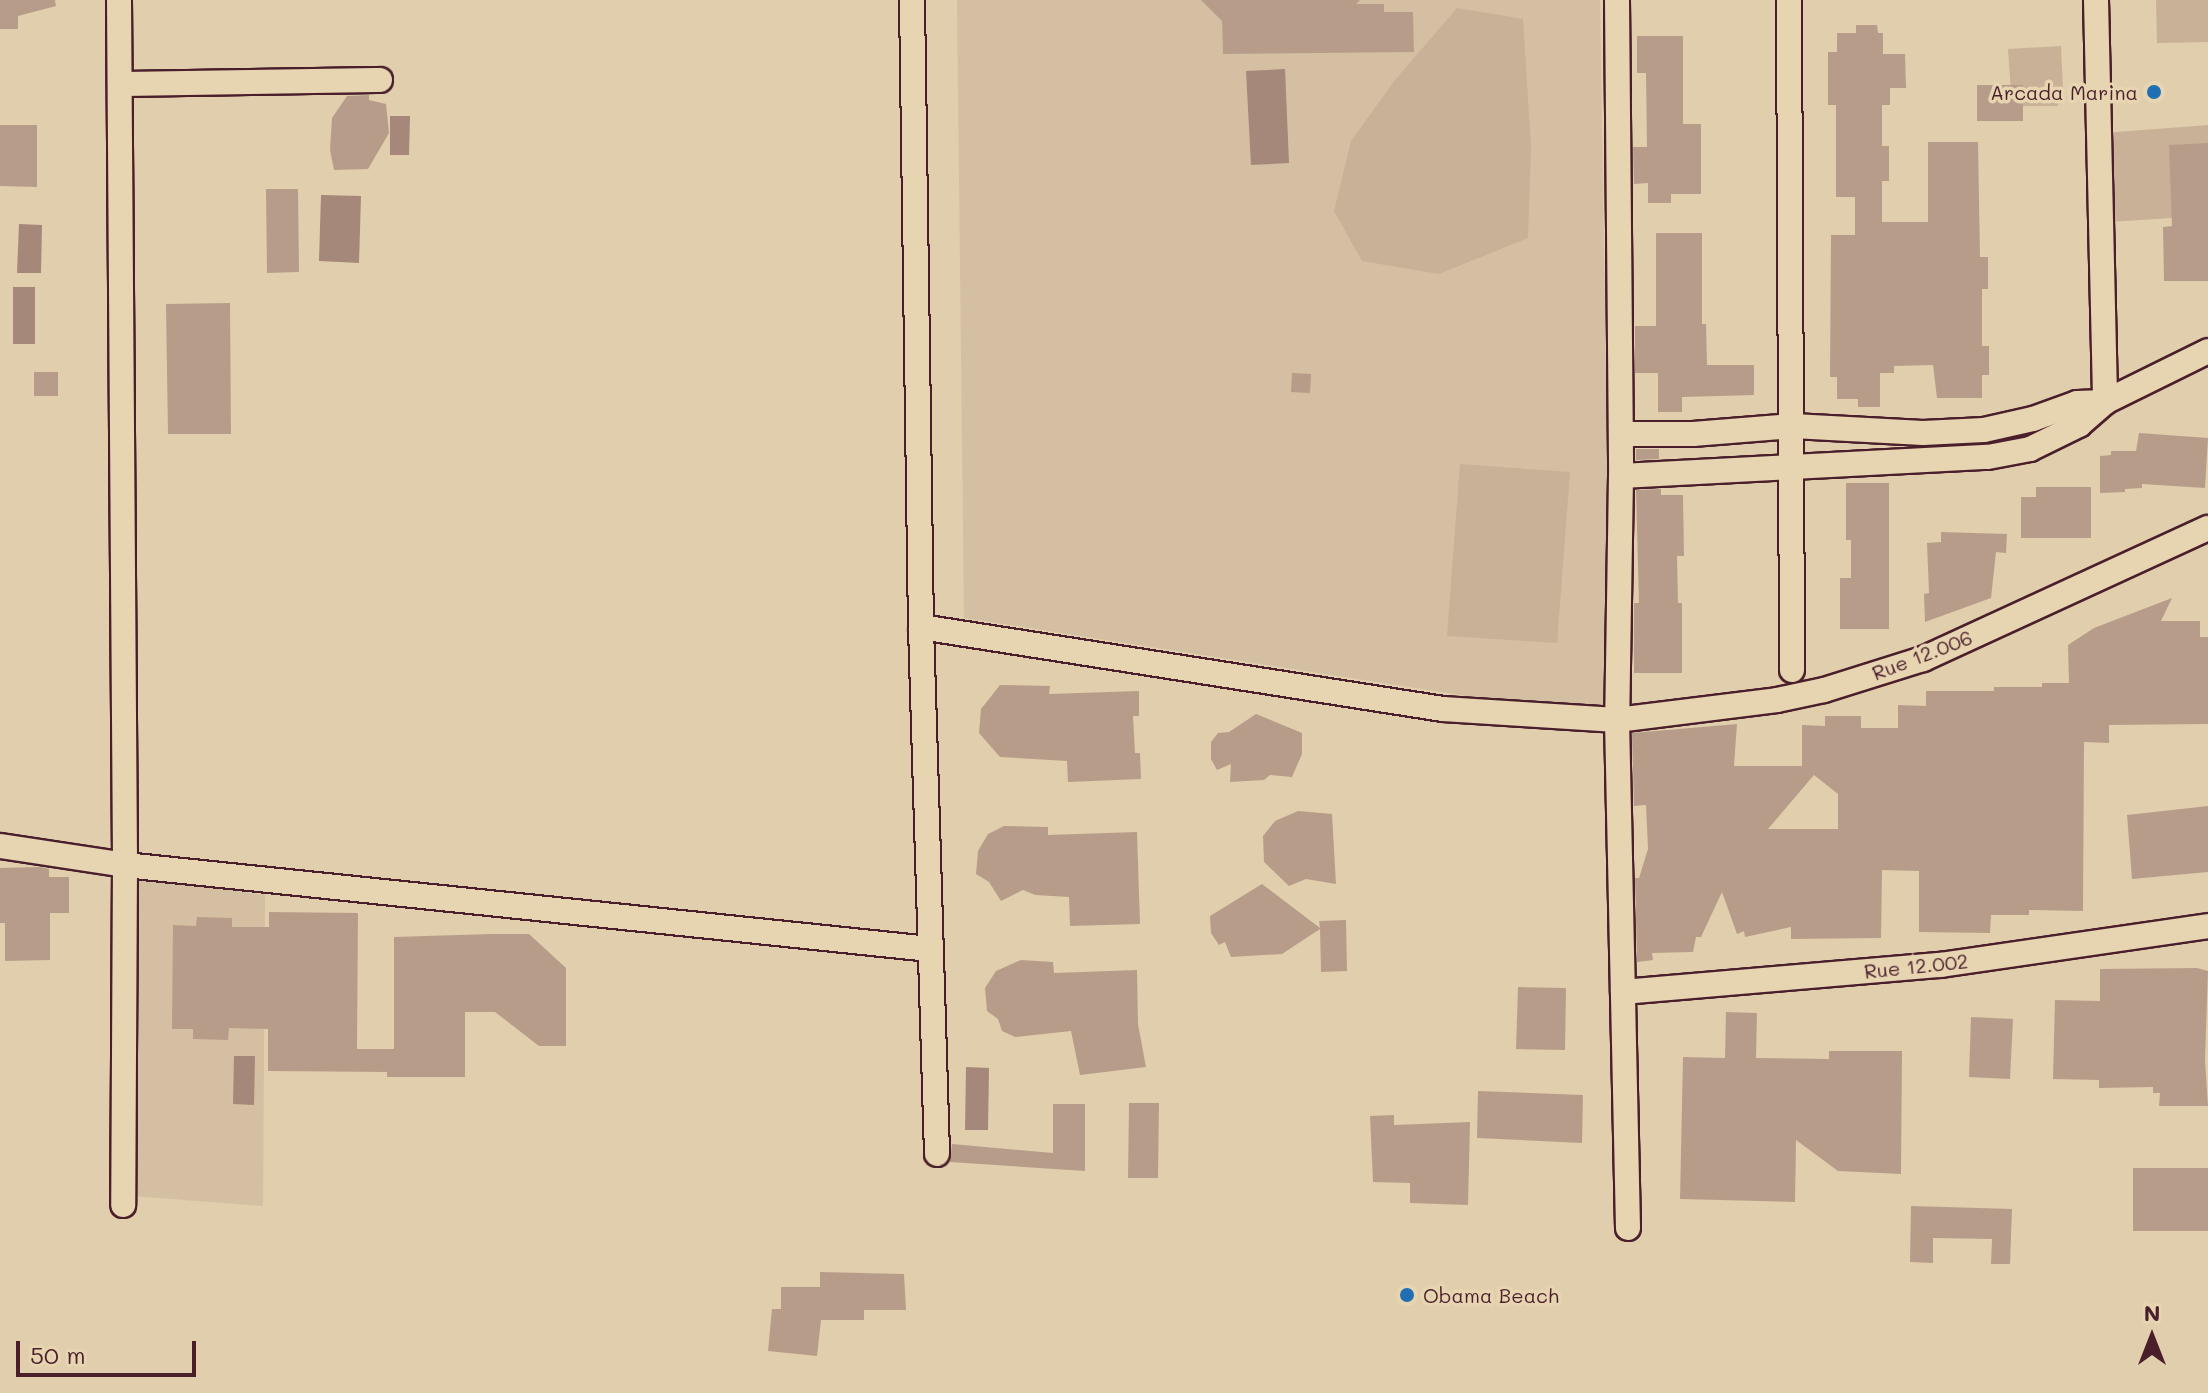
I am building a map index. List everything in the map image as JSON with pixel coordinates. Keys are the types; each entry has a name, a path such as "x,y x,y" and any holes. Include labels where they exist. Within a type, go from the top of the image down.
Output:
{"street":[{"path":"119,0 125,865 123,1205"},
{"path":"912,0 921,627 937,1154"},
{"path":"1617,0 1621,434 1617,720 1628,1228"},
{"path":"1789,0 1792,670"},
{"path":"2096,0 2105,402"},
{"path":"120,84 380,80"},
{"path":"1621,476 1988,457 2030,449 2079,425 2105,402 2208,351"},
{"path":"1621,434 1693,434 1793,426 1923,433 1984,430 2033,419 2077,403 2105,402"},
{"name":"Rue 12.006","path":"921,627 1443,709 1617,720 1777,700 1824,690 1923,659 2208,528"},
{"path":"0,846 125,865 930,949"},
{"name":"Rue 12.002","path":"1623,992 1941,965 2208,926"}],"shaded area":[{"path":"957,0 1600,0 1611,705 1590,715 964,618"},
{"path":"2156,0 2208,0 2208,42 2157,43"},
{"path":"1457,8 1523,19 1531,147 1528,238 1439,274 1362,261 1334,211 1351,141 1395,80"},
{"path":"2061,46 2063,89 2059,92 2058,106 2012,106 2008,49"},
{"path":"1285,69 1289,163 1251,165 1246,71"},
{"path":"390,116 410,116 409,155 390,155"},
{"path":"2208,125 2208,147 2187,217 2109,222 2104,133"},
{"path":"321,195 361,196 359,263 319,261"},
{"path":"19,224 42,225 41,273 17,273"},
{"path":"13,287 35,287 35,344 13,344"},
{"path":"1460,464 1570,472 1557,643 1447,636"},
{"path":"137,877 265,895 263,1206 132,1196"},
{"path":"234,1056 255,1056 254,1105 233,1104"},
{"path":"966,1067 989,1068 988,1130 965,1130"}],"building":[{"path":"0,0 55,0 56,6 18,16 18,29 0,29"},
{"path":"1201,0 1360,0 1356,4 1384,4 1384,12 1413,12 1414,52 1223,54 1222,21"},
{"path":"1856,25 1877,25 1878,33 1883,33 1883,54 1905,54 1906,88 1890,88 1890,105 1882,105 1882,146 1889,146 1889,181 1882,181 1882,222 1928,222 1928,142 1978,142 1980,257 1988,257 1988,289 1982,289 1982,346 1989,346 1989,375 1982,375 1982,398 1937,398 1933,365 1894,366 1894,373 1880,373 1880,407 1858,407 1858,399 1837,399 1837,377 1830,377 1831,235 1855,235 1855,197 1836,197 1836,105 1828,105 1828,52 1837,52 1837,33 1856,33"},
{"path":"1637,36 1683,36 1683,124 1701,124 1701,194 1671,194 1671,203 1648,203 1648,183 1634,184 1633,147 1647,147 1646,73 1637,73"},
{"path":"1977,85 2023,85 2023,121 1977,121"},
{"path":"369,95 369,100 386,104 389,133 368,169 334,170 330,150 332,118 347,96"},
{"path":"0,125 37,125 37,187 0,186"},
{"path":"2208,143 2208,281 2164,281 2163,227 2172,226 2169,145"},
{"path":"266,189 298,189 299,272 267,273"},
{"path":"1656,233 1702,233 1702,324 1706,324 1707,365 1754,365 1754,395 1682,397 1682,412 1658,412 1658,373 1635,373 1635,326 1656,326"},
{"path":"230,303 231,434 168,434 166,304"},
{"path":"34,372 58,372 58,396 34,396"},
{"path":"1292,373 1311,374 1310,393 1291,392"},
{"path":"2139,433 2208,438 2205,488 2142,484 2142,488 2125,489 2125,492 2100,493 2100,456 2111,455 2111,451 2136,451"},
{"path":"1636,449 1659,449 1659,459 1636,460"},
{"path":"1846,483 1889,483 1889,629 1840,629 1840,578 1851,578 1851,540 1846,540"},
{"path":"2036,487 2091,487 2091,538 2021,538 2021,497 2036,497"},
{"path":"1661,489 1661,495 1683,495 1684,556 1677,556 1678,603 1682,603 1682,673 1634,673 1634,603 1639,603 1636,490"},
{"path":"1941,532 2007,534 2006,553 1996,552 1991,598 1925,622 1924,594 1929,593 1927,543 1941,542"},
{"path":"2172,598 2161,621 2200,621 2200,637 2208,637 2208,724 2109,725 2109,743 2084,742 2083,911 2029,910 2029,915 1991,915 1990,933 1919,932 1919,871 1882,870 1881,938 1791,939 1791,927 1745,937 1744,931 1737,934 1722,892 1701,937 1696,937 1693,952 1652,953 1653,960 1637,962 1635,878 1639,878 1648,849 1646,805 1634,806 1632,733 1737,724 1734,766 1802,766 1802,725 1825,726 1825,716 1861,716 1861,728 1898,728 1898,705 1926,706 1926,691 1994,691 1994,687 2042,687 2042,683 2069,683 2068,645 2094,628","holes":["1814,775 1838,794 1838,829 1768,829"]},
{"path":"1000,685 1050,686 1049,694 1139,691 1139,716 1133,716 1135,753 1140,753 1141,779 1068,782 1067,761 1000,757 979,733 981,709"},
{"path":"1256,714 1302,733 1302,754 1292,777 1270,775 1264,780 1230,782 1231,764 1217,770 1211,759 1211,742 1218,733 1229,732"},
{"path":"2208,806 2208,872 2132,879 2127,815"},
{"path":"1298,811 1332,814 1336,884 1306,879 1289,886 1264,862 1263,836 1275,821"},
{"path":"1004,826 1048,827 1048,835 1137,832 1140,924 1070,926 1069,897 1035,895 1023,890 1001,901 989,882 976,874 978,851 988,834"},
{"path":"40,867 49,869 49,877 69,877 69,913 50,913 50,960 5,961 5,923 0,923 0,868"},
{"path":"1262,884 1320,928 1319,921 1346,920 1347,971 1321,972 1320,929 1282,954 1231,957 1225,942 1219,945 1211,933 1210,916"},
{"path":"269,912 358,913 357,1049 394,1049 394,937 491,934 529,934 566,968 566,1046 539,1046 495,1012 465,1012 465,1077 387,1077 387,1072 268,1071 268,1029 229,1028 228,1040 193,1039 193,1029 172,1029 173,925 196,926 197,917 232,918 232,927 269,927"},
{"path":"1021,960 1053,962 1054,973 1137,970 1138,1024 1146,1067 1080,1075 1071,1031 1015,1037 1002,1031 998,1019 987,1011 985,988 996,971"},
{"path":"2197,968 2208,971 2205,1060 2208,1106 2159,1106 2160,1093 2153,1093 2153,1087 2099,1088 2099,1080 2053,1079 2055,1000 2100,1001 2100,969"},
{"path":"1518,987 1566,988 1565,1050 1516,1049"},
{"path":"1726,1012 1757,1013 1756,1058 1829,1059 1829,1051 1902,1051 1901,1174 1838,1171 1796,1140 1795,1202 1680,1199 1683,1057 1725,1058"},
{"path":"1971,1017 2013,1019 2010,1079 1969,1077"},
{"path":"1478,1091 1583,1095 1582,1143 1477,1138"},
{"path":"1129,1103 1159,1103 1158,1178 1128,1178"},
{"path":"1053,1104 1085,1104 1085,1171 950,1162 952,1144 1053,1153"},
{"path":"1394,1115 1394,1125 1470,1122 1468,1205 1410,1203 1410,1183 1373,1182 1370,1116"},
{"path":"2133,1168 2208,1168 2208,1231 2133,1231"},
{"path":"1911,1206 2012,1209 2010,1264 1991,1264 1992,1239 1933,1238 1933,1263 1910,1262"},
{"path":"820,1272 904,1274 906,1310 864,1310 864,1320 821,1320 817,1356 768,1351 772,1309 781,1309 781,1287 820,1287"}],"place":[{"name":"Arcada Marina","path":"2154,92"},
{"name":"Obama Beach","path":"1407,1295"}]}
